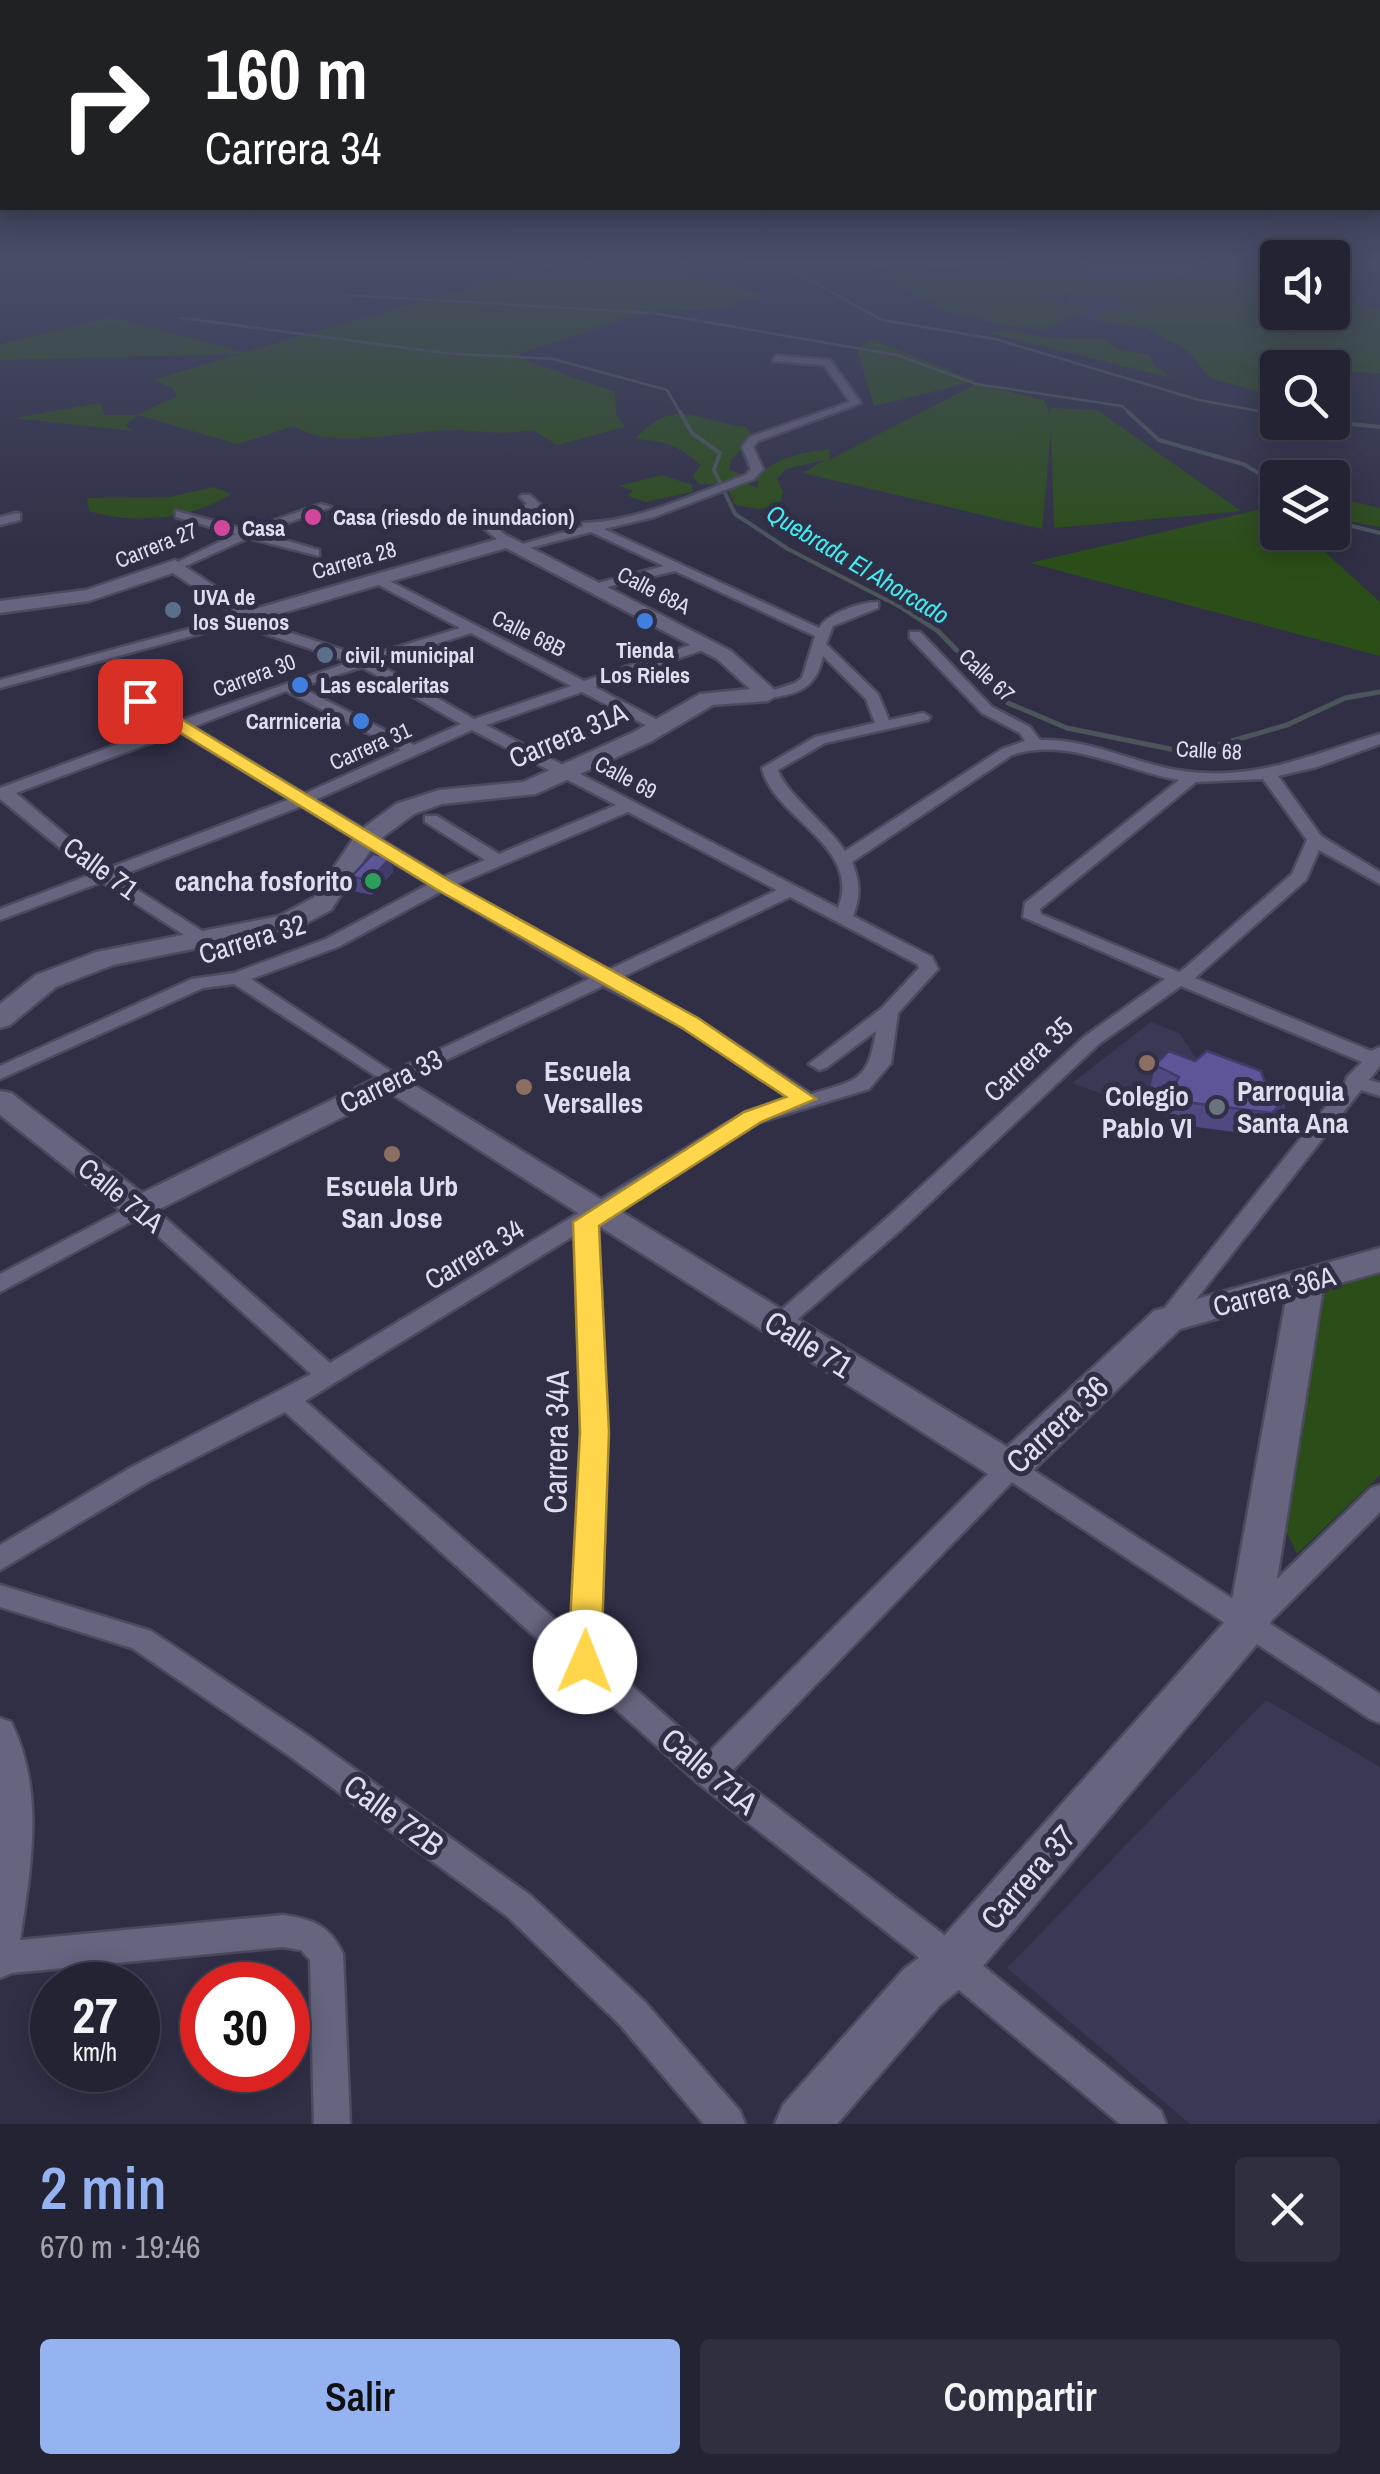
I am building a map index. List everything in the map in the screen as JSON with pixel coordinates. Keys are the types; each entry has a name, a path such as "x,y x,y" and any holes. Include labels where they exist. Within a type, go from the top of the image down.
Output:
{"street":[{"name":"Carrera 28","path":"0,684 505,545 663,509 756,473 757,460 747,447 754,439 856,403 827,362 776,360"},
{"name":"Calle 68A","path":"526,497 535,505 487,526 505,545 704,644 742,667 768,694"},
{"name":"Carrera 27","path":"0,607 90,596 325,507"},
{"path":"180,514 315,553"},
{"path":"0,521 16,517"},
{"path":"587,526 820,640 873,698 882,723"},
{"name":"Calle 69","path":"175,566 242,618 360,660 789,892 925,960 929,969 889,1012"},
{"path":"595,588 677,567"},
{"name":"Calle 68B","path":"378,580 660,727"},
{"path":"820,640 838,618 873,605"},
{"name":"Carrera 30","path":"2,793 360,660 470,629"},
{"name":"Calle 67","path":"915,635 987,710 1024,730 1033,741"},
{"name":"Carrera 31A","path":"0,1019 46,981 106,958 287,922 314,909 344,875 377,826 422,802 528,789 708,700 798,690 807,684 820,640"},
{"name":"Carrera 31","path":"0,915 303,800 473,724 704,644"},
{"path":"286,686 414,751"},
{"path":"118,688 442,884 603,978 690,1023 804,1099"},
{"path":"843,918 853,902 852,878 844,859 773,781 770,768 820,740 882,723 923,717"},
{"name":"Calle 68","path":"1033,741 1192,777 1310,768 1380,739"},
{"path":"844,859 1007,752 1033,741"},
{"path":"1268,774 1316,840 1375,873"},
{"path":"1192,777 1031,908 1030,914 1176,980 1377,1057"},
{"name":"Calle 71","path":"2,793 104,876 201,938"},
{"name":"Carrera 32","path":"0,1073 199,983 237,978 332,943 442,884 628,806"},
{"path":"431,819 498,861"},
{"name":"Carrera 35","path":"777,1324 896,1222 1092,1040 1192,972 1300,876 1316,840"},
{"name":"Carrera 33","path":"0,1284 391,1080 789,892"},
{"name":"Calle 71","path":"237,978 594,1217 1010,1468 1380,1710"},
{"path":"819,1064 889,1012"},
{"name":"Carrera 34","path":"0,1559 138,1474 287,1400 753,1117 804,1099 846,1091 872,1078 881,1063 889,1012"},
{"name":"Carrera 36","path":"709,1773 1010,1468 1167,1320 1377,1057"},
{"path":"1354,1081 1380,1090"},
{"name":"Calle 71A","path":"0,1100 140,1208 328,1375"},
{"name":"Carrera 34A","path":"585,1662 594,1432 594,1217"},
{"name":"Carrera 36A","path":"1167,1320 1306,1284 1380,1260"},
{"path":"1249,1624 1306,1284"},
{"name":"Calle 71A","path":"287,1400 709,1773 953,1963 1148,2124"},
{"name":"Carrera 37","path":"802,2124 922,1987 953,1963 1249,1624 1380,1495"},
{"name":"Calle 72B","path":"0,1596 141,1639 346,1780 519,1906 632,2013 728,2124"},
{"path":"0,1731 10,1744 20,1787 0,1959 283,1931 310,1934 326,1954 332,2124"}],"shaded area":[{"name":"Colegio Pablo VI","path":"1151,1022 1179,1033 1198,1061 1168,1066 1134,1106 1072,1083"},
{"path":"1266,1700 1380,1767 1380,2119 1376,2124 1190,2124 1007,1968"}],"green space":[{"path":"0,358 75,358 0,360"},
{"path":"225,358 519,358 615,392 616,414 625,427 557,445 533,430 447,430 346,438 308,433 294,426 237,444 138,415 125,426 134,431 14,418 100,403 105,415 137,415 177,396 172,388 153,380"},
{"path":"860,358 919,358 976,381 874,406"},
{"path":"1091,358 1151,358 1154,365 1172,378"},
{"path":"1194,358 1260,358 1260,392 1210,378"},
{"path":"1350,358 1380,358 1380,373 1350,372"},
{"path":"976,384 1044,400 1050,414 1051,408 1097,410 1241,511 1054,528 1051,430 1042,529 803,473 825,460 786,469 777,479 783,492 780,505 759,509 735,505 726,484 699,484 693,476 701,465 686,453 663,443 635,439 662,418 675,415 746,427 753,436 731,460 730,470 743,475 737,480 758,488 757,476 782,460 830,449 829,460"},
{"path":"662,475 692,485 692,492 646,502 628,496 633,490 618,486"},
{"path":"214,487 231,494 199,509 162,517 124,518 89,511 87,498 169,497"},
{"path":"1350,501 1380,508 1380,527 1350,521"},
{"path":"1260,509 1260,550 1323,550 1380,602 1380,656 1030,563"},
{"path":"1380,1271 1380,1475 1297,1554 1271,1500 1306,1283"}],"building":[{"path":"373,854 391,857 370,880 351,877"},
{"path":"1169,1051 1195,1061 1207,1051 1261,1071 1264,1080 1287,1097 1272,1113 1193,1103 1170,1093 1179,1077 1155,1065"}],"waterway":[{"name":"Quebrada El Ahorcado","path":"537,358 667,390 681,414"},
{"path":"905,358 976,384 1122,406 1131,414"},
{"path":"1059,358 1199,400 1260,411"},
{"name":"Quebrada El Ahorcado","path":"680,412 692,433 720,453 714,470 735,514 788,549 908,611"},
{"path":"1128,412 1159,440 1243,464 1260,474"},
{"path":"1350,424 1380,427"},
{"path":"1350,526 1380,533"},
{"name":"Quebrada El Ahorcado","path":"904,609 938,631 1008,703 1067,728 1190,753 1287,725 1345,698 1380,692"}],"place":[{"name":"Casa (riesdo de inundacion)","path":"313,517"},
{"name":"Casa","path":"222,528"},
{"name":"UVA de los Suenos","path":"173,610"},
{"name":"Tienda Los Rieles","path":"645,621"},
{"name":"civil, municipal","path":"325,655"},
{"name":"Las escaleritas","path":"300,685"},
{"name":"Carrniceria","path":"361,721"},
{"name":"cancha fosforito","path":"373,881"},
{"name":"Colegio Pablo VI","path":"1147,1063"},
{"name":"Escuela Versalles","path":"524,1087"},
{"name":"Parroquia Santa Ana","path":"1217,1107"},
{"name":"Escuela Urb San Jose","path":"392,1154"}],"route":[{"path":"140,701 443,885 603,978 690,1023 804,1099 753,1117 586,1222 594,1432 585,1662"}]}
